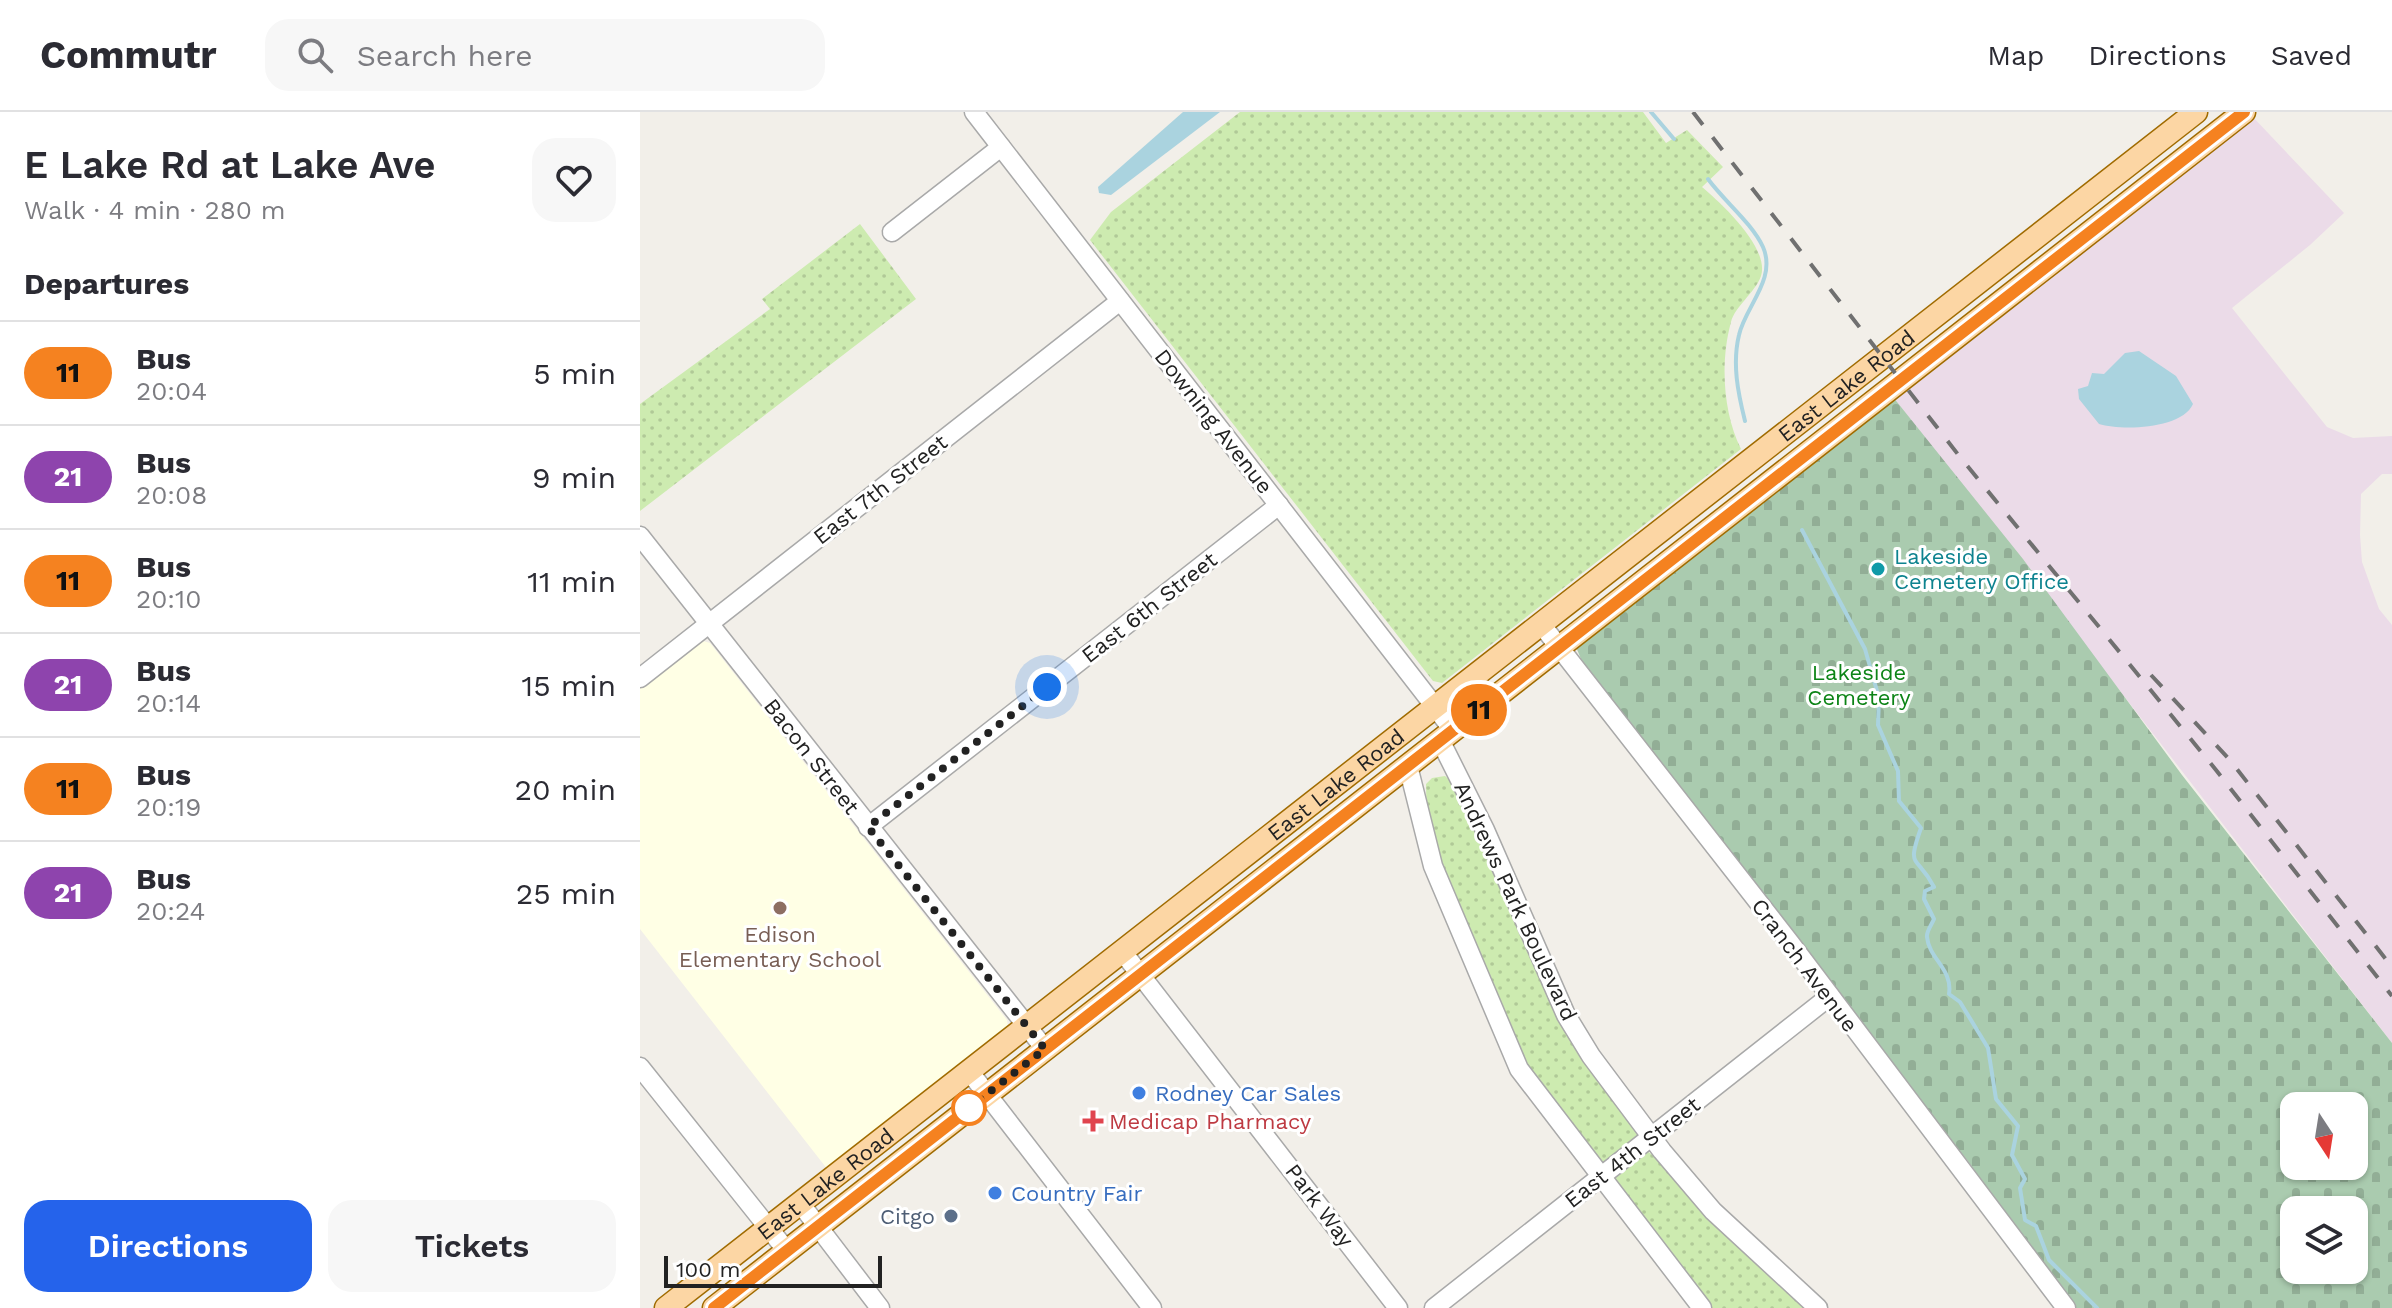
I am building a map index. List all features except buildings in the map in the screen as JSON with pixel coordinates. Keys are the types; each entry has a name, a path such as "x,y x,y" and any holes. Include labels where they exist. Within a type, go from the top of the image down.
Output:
{"main road":[{"name":"East Lake Road","path":"666,1308 2196,112"},
{"name":"East Lake Road","path":"714,1308 2244,112"}],"street":[{"name":"Downing Avenue","path":"974,112 1436,707 1447,735"},
{"path":"892,232 1001,147"},
{"name":"East 7th Street","path":"640,678 1120,301"},
{"name":"East 6th Street","path":"868,827 1279,505"},
{"name":"Bacon Street","path":"640,536 1045,1049"},
{"name":"Cranch Avenue","path":"1541,624 1830,996 2066,1308"},
{"name":"Andrews Park Boulevard","path":"1447,735 1566,1015 1591,1056 1713,1211 1818,1308"},
{"path":"1408,766 1433,866 1504,1038 1531,1088 1702,1308"},
{"name":"Park Way","path":"1122,951 1398,1308"},
{"name":"East 4th Street","path":"1434,1308 1830,996"},
{"path":"640,1067 787,1251"},
{"path":"969,1071 1152,1308"},
{"path":"800,1203 880,1308"}],"shaded area":[{"path":"2251,115 2344,213 2310,245 2232,308 2327,427 2353,438 2392,436 2392,474 2382,474 2361,494 2360,535 2362,562 2379,609 2392,625 2392,1043 1893,397"},
{"name":"Edison Elementary School","path":"700,640 710,643 1007,1020 1008,1027 828,1170 640,929 640,687"}],"green space":[{"path":"1240,112 1643,112 1666,143 1687,130 1723,167 1702,187 1742,227 1758,253 1762,265 1761,276 1733,316 1725,354 1727,404 1741,449 1442,683 1433,681 1090,240 1111,212"},
{"path":"860,224 916,299 640,511 640,404 770,309 762,299"},
{"name":"Lakeside Cemetery","path":"1893,397 2023,559 2182,775 2392,1043 2392,1308 2074,1308 1967,1160 1902,1082 1581,659 1576,647"},
{"path":"1445,776 1453,783 1495,869 1641,1135 1604,1165 1596,1163 1515,1051 1427,836 1426,784 1432,778"},
{"path":"1647,1151 1661,1161 1811,1308 1709,1308 1612,1180"}],"water":[{"path":"1183,112 1220,112 1111,195 1099,193 1098,187"},
{"path":"2139,351 2176,376 2193,404 2177,419 2150,426 2099,424 2079,399 2078,389 2088,386 2092,373 2104,374 2125,353"}],"waterway":[{"path":"1651,112 1674,139"},
{"path":"1708,179 1752,229 1766,259 1763,282 1742,324 1737,346 1737,378 1745,421"},
{"path":"1802,530 1865,649 1879,698 1878,725 1898,771 1899,801 1921,828 1914,856 1934,887 1925,891 1924,899 1934,919 1927,935 1929,945 1948,978 1949,994 1960,1002 1988,1048 1996,1099 2018,1126 2012,1155 2025,1179 2020,1188 2025,1220 2036,1226 2049,1260 2097,1308"}],"railway":[{"path":"1693,112 1960,457 2216,770 2392,996"},
{"path":"2151,675 2229,759 2392,967"}],"bus line":[{"name":"11","path":"714,1308 2244,112"}],"place":[{"name":"Lakeside Cemetery Office","path":"1878,569"},
{"name":"Edison Elementary School","path":"780,908"},
{"name":"Rodney Car Sales","path":"1139,1093"},
{"name":"Medicap Pharmacy","path":"1093,1121"},
{"name":"Country Fair","path":"995,1193"},
{"name":"Citgo","path":"951,1216"}],"route":[{"path":"969,1108 1045,1049 868,827 1047,687"}]}
